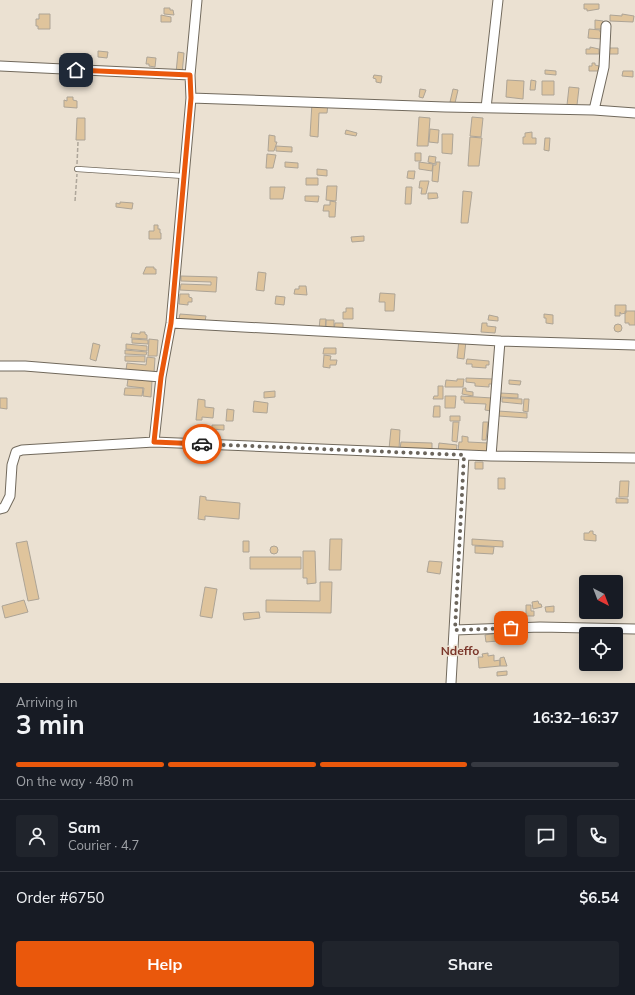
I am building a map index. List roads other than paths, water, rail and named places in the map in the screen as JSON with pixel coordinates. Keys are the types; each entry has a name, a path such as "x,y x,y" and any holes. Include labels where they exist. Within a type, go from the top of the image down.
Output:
{"street":[{"path":"154,442 161,377 171,323 191,98 190,75 197,0"},
{"path":"486,108 498,0"},
{"path":"594,110 604,67 606,26"},
{"path":"0,66 190,75"},
{"path":"191,98 486,108 594,110 635,113"},
{"path":"171,323 500,341 635,345"},
{"path":"491,456 500,341"},
{"path":"0,366 25,366 161,377"},
{"path":"0,509 4,508 10,496 12,465 16,452 22,450 154,442 491,456 635,458"},
{"path":"451,683 464,455"},
{"path":"455,630 540,627 635,629"}],"lane":[{"path":"77,169 184,176"}],"district":[{"name":"Ndeffo","path":"460,650"}]}
